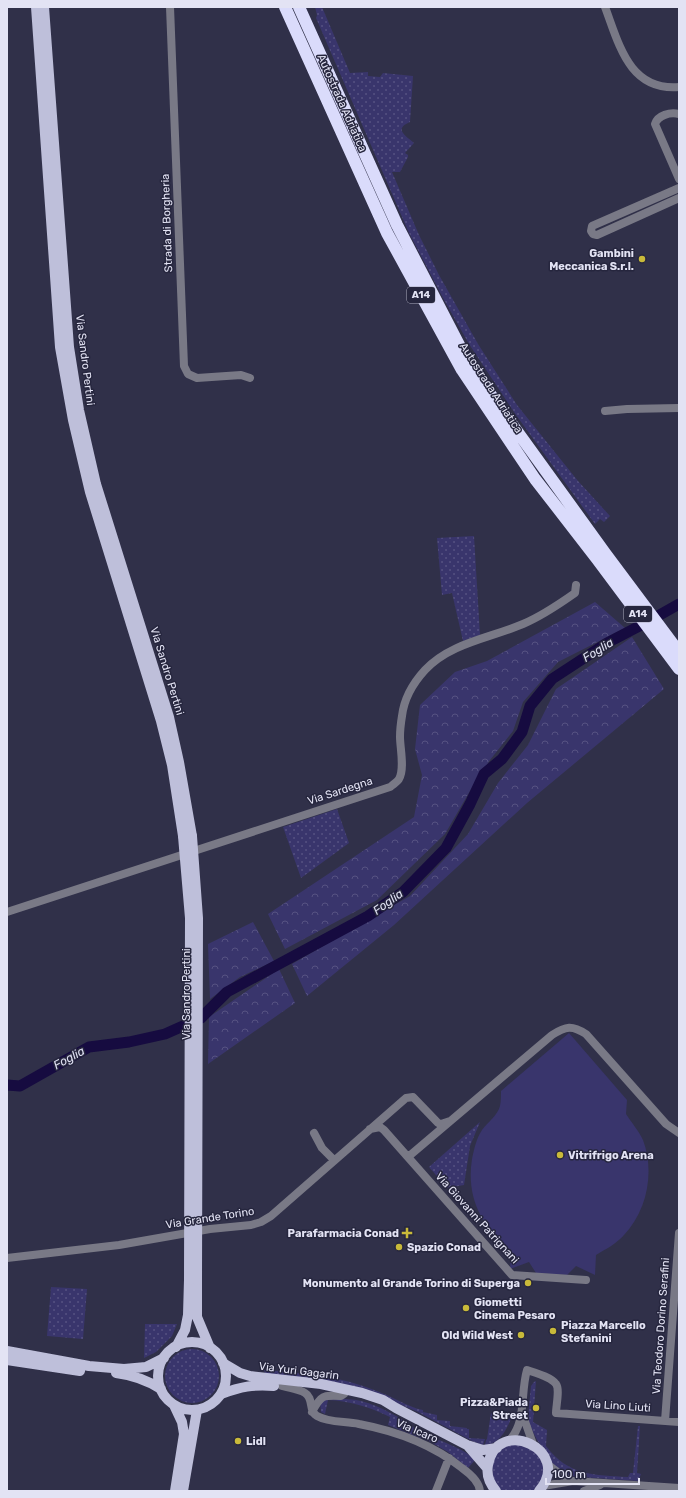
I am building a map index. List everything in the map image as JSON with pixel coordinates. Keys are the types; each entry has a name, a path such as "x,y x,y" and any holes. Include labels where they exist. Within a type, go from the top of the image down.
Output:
{"highway":[{"name":"Autostrada Adriatica","path":"285,7 387,233 462,370 535,479 601,556 679,652"},
{"name":"Autostrada Adriatica","path":"299,7 397,226 470,366 679,669"}],"main road":[{"name":"Via Sandro Pertini","path":"36,7 60,347 72,420 90,492 161,721 188,836"},
{"name":"Via Sandro Pertini","path":"44,7 69,347 79,410 96,484 169,717 179,762 188,836 193,1280 198,1317 210,1348"},
{"name":"Via Sandro Pertini","path":"176,1347 185,1330 193,1280"},
{"path":"174,1405 181,1408 197,1410 211,1404 221,1394 226,1379 223,1362 218,1354 210,1348 193,1342 184,1343 169,1351 164,1358 159,1373 161,1388 164,1395 174,1405 182,1422 184,1434 175,1491"},
{"path":"7,1351 90,1366 124,1369 146,1367 164,1358"},
{"path":"7,1360 49,1367 124,1374 145,1380 161,1388"},
{"name":"Via Yuri Gagarin","path":"223,1362 240,1373 250,1376 334,1386 383,1400 467,1445 483,1450 497,1448 509,1441"},
{"name":"Via Yuri Gagarin","path":"221,1394 251,1386 282,1386 344,1394 396,1408"},
{"path":"184,1491 197,1410"},
{"path":"509,1441 517,1440 533,1444 544,1456 547,1464 546,1479 541,1488"},
{"name":"Via Yuri Gagarin","path":"467,1445 487,1468 489,1487 496,1491"},
{"path":"487,1468 489,1461 497,1448"}],"street":[{"name":"Strada di Borgheria","path":"170,7 184,366 188,374 197,378 241,375 250,378"},
{"path":"605,7 624,55 630,66 644,79 671,88 679,87"},
{"path":"679,114 670,113 665,115 657,120 655,124 679,179"},
{"path":"679,188 592,226 591,231 593,234 597,235 679,198"},
{"path":"604,411 679,408"},
{"name":"Via Sardegna","path":"7,912 390,787 399,778 402,771 400,735 402,714 408,696 425,670 444,656 460,647 523,624 548,612 575,593 576,585"},
{"path":"370,1129 380,1127 408,1158 552,1035 561,1029 570,1027 578,1029 586,1034 666,1124 679,1133"},
{"name":"Via Grande Torino","path":"7,1258 119,1245 154,1238 256,1224 271,1216 409,1096 417,1100 438,1123 442,1124 450,1121"},
{"path":"314,1133 322,1148 334,1160"},
{"name":"Via Giovanni Patrignani","path":"408,1158 512,1275 586,1280"},
{"name":"Via Teodoro Dorino Serafini","path":"665,1421 675,1345 679,1233"},
{"name":"Via Grande Torino","path":"7,1261 21,1256"},
{"path":"7,1346 34,1356"},
{"name":"Via Lino Liuti","path":"522,1410 524,1385 528,1370 550,1379 556,1384 558,1388 556,1413 679,1422"},
{"name":"Via Yuri Gagarin","path":"282,1386 305,1393 309,1397 312,1412"},
{"name":"Via Yuri Gagarin","path":"312,1412 318,1400 326,1395 342,1396 344,1394"},
{"path":"509,1441 518,1429 522,1410"},
{"path":"522,1410 533,1444"},
{"name":"Via Icaro","path":"312,1412 316,1416 330,1420 391,1431 412,1439 449,1458 477,1482 480,1491"},
{"path":"436,1491 449,1458"},
{"path":"547,1464 564,1477 573,1481"},
{"path":"541,1488 573,1481 679,1488"},
{"path":"584,1491 605,1483"}],"green space":[{"path":"315,7 322,7 350,73 368,72 368,76 380,77 383,73 413,76 410,122 402,127 402,130 414,143 405,153 408,157 400,172 392,172 419,235 439,275 478,344 517,405 578,481 610,516 604,522 600,519 595,524 516,415 469,344 443,298 409,233 316,18 317,15"},
{"path":"474,536 480,635 463,641 452,593 442,595 437,538"},
{"path":"595,602 625,628 558,662 523,702 513,731 490,760 474,784 445,834 377,900 285,949 268,914 414,817 422,775 415,749 420,705 455,672 487,661"},
{"path":"632,637 664,689 527,803 394,925 307,996 292,964 410,896 468,834 498,783 528,745 556,689"},
{"path":"337,809 349,843 301,878 283,827"},
{"path":"253,922 274,961 240,977 210,999 208,944"},
{"path":"279,969 295,1003 208,1064 209,1017"},
{"name":"Vitrifrigo Arena","path":"569,1033 627,1100 626,1114 643,1140 647,1152 647,1190 638,1215 621,1238 596,1255 595,1275 576,1266 567,1275 536,1273 529,1262 510,1269 511,1250 500,1241 484,1221 478,1210 471,1186 472,1159 478,1137 499,1109 501,1102 501,1091"},
{"path":"480,1122 470,1146 464,1185 447,1188 429,1167"},
{"path":"51,1287 87,1289 83,1339 47,1336"},
{"path":"145,1324 177,1324 172,1336 156,1352 144,1358"},
{"path":"187,1349 197,1349 211,1357 217,1366 219,1376 217,1386 211,1395 197,1403 187,1403 177,1398 170,1391 165,1381 165,1371 170,1361 177,1354"},
{"path":"264,1370 302,1373 351,1382 423,1410 423,1412 437,1415 437,1420 450,1421 450,1426 467,1428 469,1429 469,1438 485,1439 483,1445 472,1441 418,1412 375,1394 266,1375"},
{"path":"536,1381 533,1422 547,1430 546,1446 554,1456 563,1463 583,1472 604,1476 628,1477 630,1473 633,1473 638,1426 640,1426 637,1473 641,1474 638,1481 568,1476 553,1465 529,1424 528,1417 531,1386"},
{"path":"335,1398 361,1401 383,1409 417,1430 416,1432 428,1439 428,1441 388,1425 390,1417 360,1405 328,1400 325,1414 321,1412 320,1401"},
{"path":"491,1413 512,1416 508,1426 499,1439 485,1445 487,1439"},
{"path":"432,1437 460,1449 475,1460 468,1468 448,1452 429,1441"},
{"path":"517,1444 537,1452 543,1465 543,1478 533,1491 502,1491 495,1481 492,1468 496,1456 499,1451 505,1447"}],"waterway":[{"name":"Foglia","path":"7,1085 20,1086 89,1047 129,1042 165,1034 201,1018 227,992 368,916 403,892 446,848 470,804 484,774 502,759 522,732 530,706 552,679 607,643 679,604"}],"place":[{"name":"Gambini Meccanica S.r.l.","path":"642,259"},
{"name":"Vitrifrigo Arena","path":"560,1155"},
{"name":"Parafarmacia Conad","path":"407,1233"},
{"name":"Spazio Conad","path":"399,1247"},
{"name":"Monumento al Grande Torino di Superga","path":"528,1283"},
{"name":"Giometti Cinema Pesaro","path":"466,1308"},
{"name":"Piazza Marcello Stefanini","path":"553,1331"},
{"name":"Old Wild West","path":"521,1335"},
{"name":"Pizza&Piada Street","path":"536,1408"},
{"name":"Lidl","path":"238,1441"}]}
